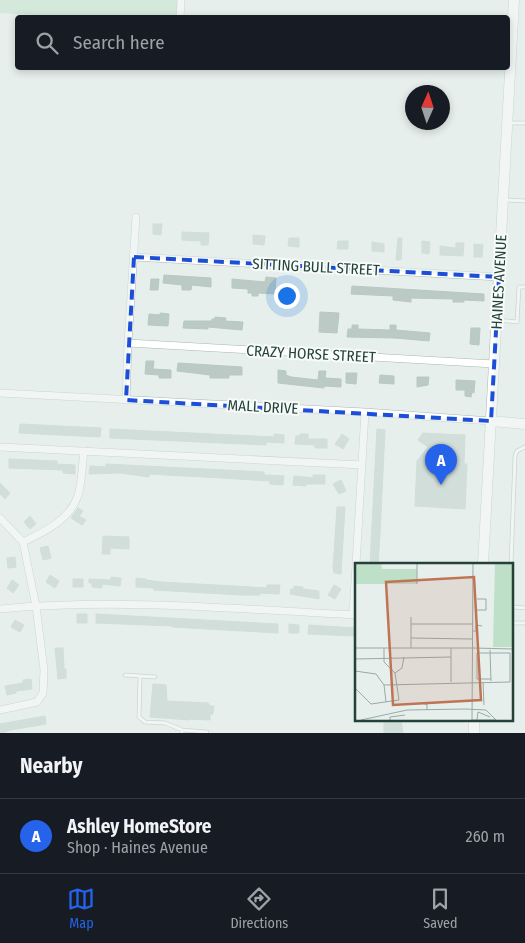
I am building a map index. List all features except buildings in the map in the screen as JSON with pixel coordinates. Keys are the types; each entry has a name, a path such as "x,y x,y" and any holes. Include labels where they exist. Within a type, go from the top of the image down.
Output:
{"main road":[{"name":"HAINES AVENUE","path":"510,70 514,0"},
{"name":"HAINES AVENUE","path":"483,563 510,70"},
{"name":"MALL DRIVE","path":"491,421 525,424"},
{"path":"474,720 474,733"}],"street":[{"path":"180,15 181,0"},
{"path":"126,400 136,217"},
{"name":"SITTING BULL STREET","path":"134,257 499,277"},
{"name":"CRAZY HORSE STREET","path":"128,343 494,364"},
{"name":"MALL DRIVE","path":"0,393 365,412 491,421"},
{"path":"357,563 365,412"},
{"path":"0,447 362,465"},
{"path":"23,542 49,529 67,515 77,498 84,451"},
{"path":"0,518 23,542 36,606 44,670 44,693 38,702 0,710"},
{"path":"0,609 105,603 354,615 355,596"}],"lane":[{"path":"507,122 525,123"},
{"path":"503,200 525,201"},
{"path":"496,320 517,322 519,287 525,287"},
{"path":"511,563 515,456 517,451 525,447"},
{"path":"512,606 525,608"},
{"path":"512,623 525,624"},
{"path":"125,676 155,678"},
{"path":"140,676 139,717 145,722 165,723 182,732 206,733"}],"highlighted area":[{"path":"134,257 499,277 491,421 126,400"}],"green space":[{"path":"0,0 181,0 180,15 32,15 0,13"}],"place":[{"name":"Ashley HomeStore","path":"441,485"}]}
